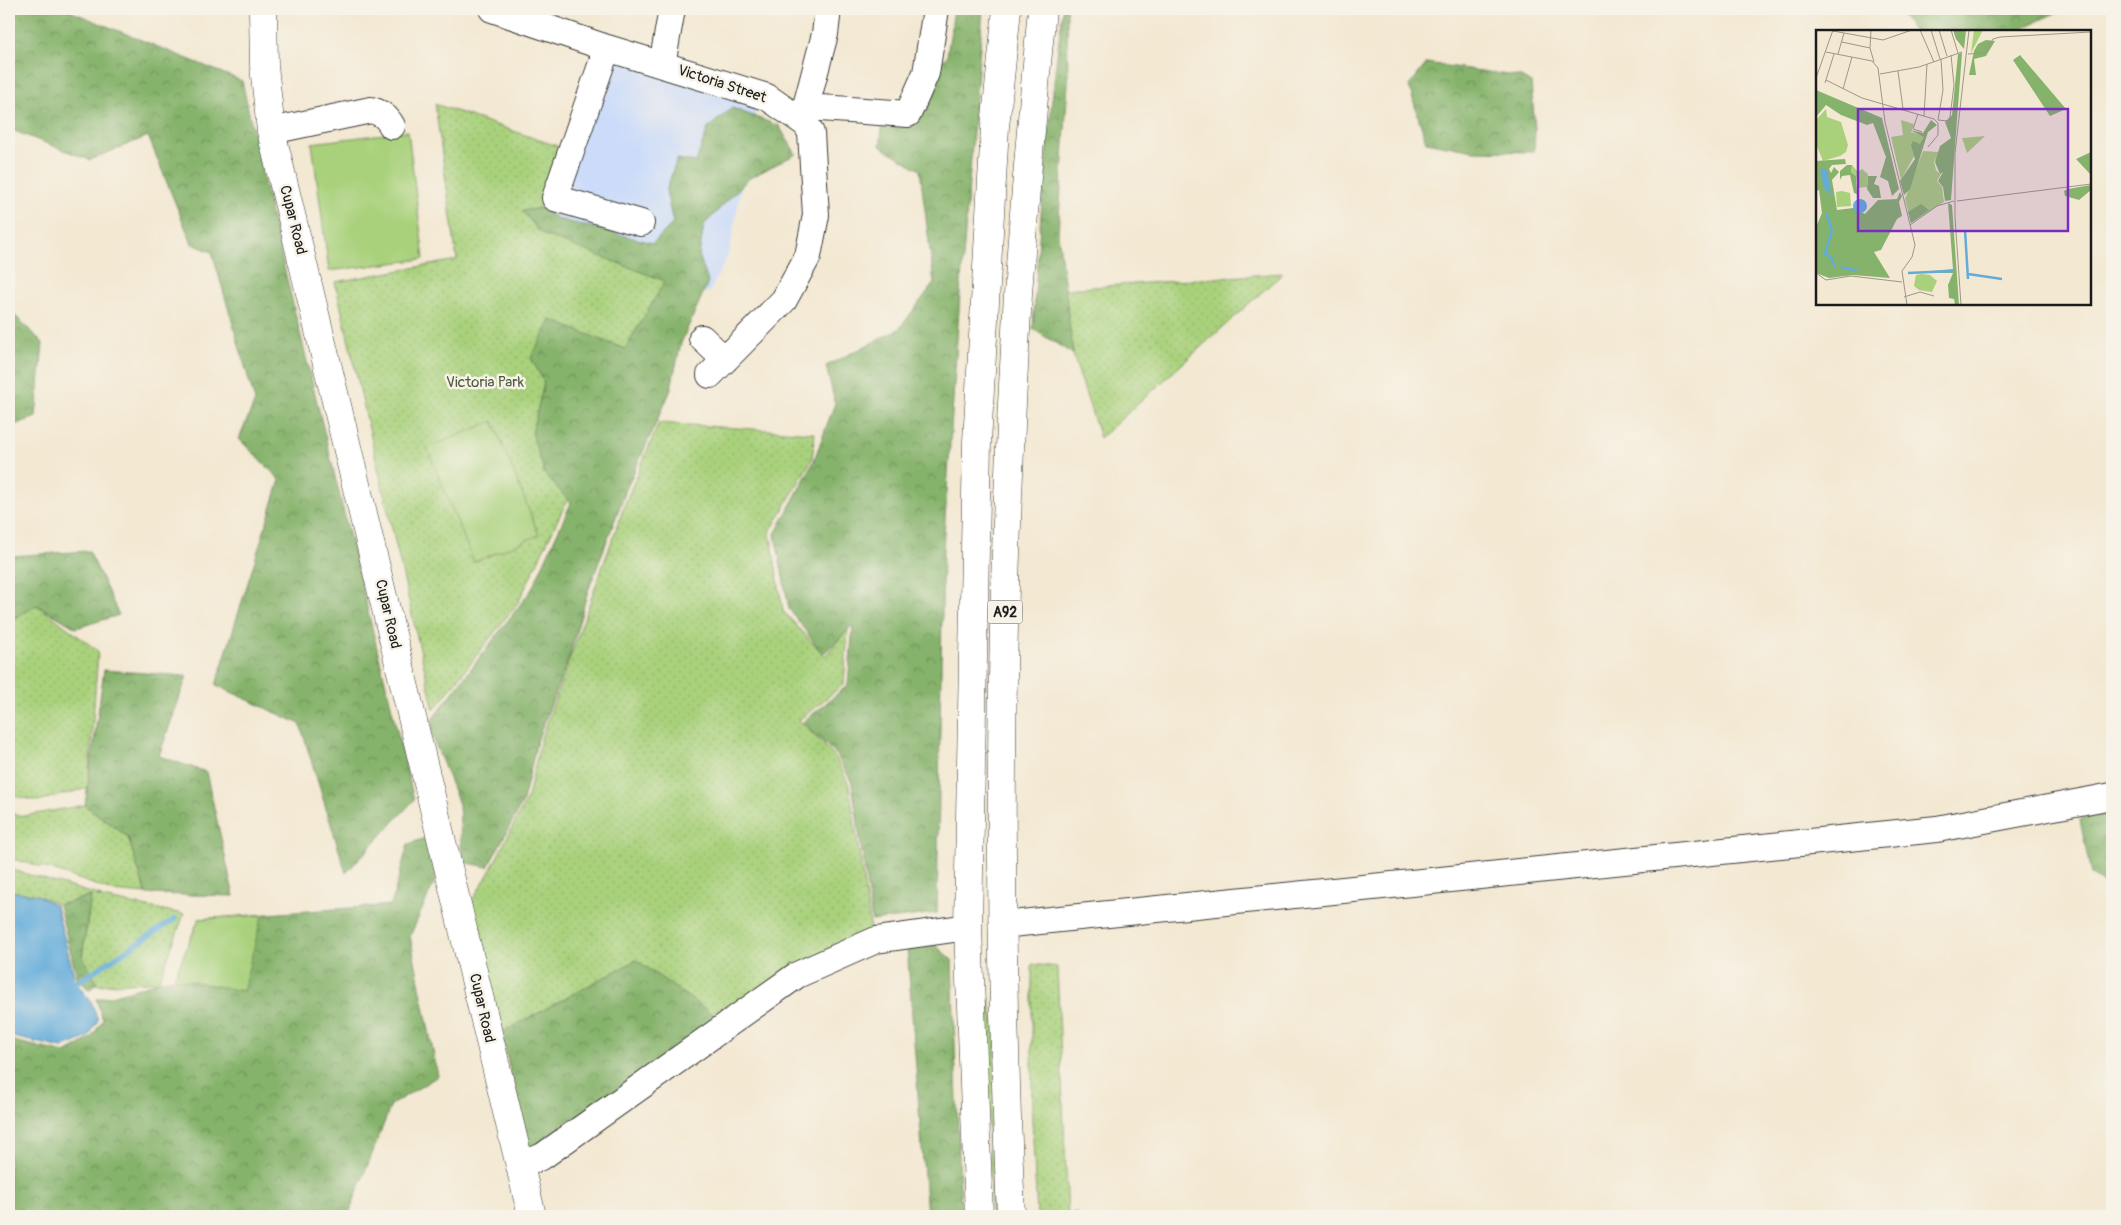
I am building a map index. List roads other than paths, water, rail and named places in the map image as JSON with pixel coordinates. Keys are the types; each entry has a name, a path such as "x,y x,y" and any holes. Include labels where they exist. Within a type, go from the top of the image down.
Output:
{"main road":[{"name":"Cupar Road","path":"263,9 264,66 271,131 532,1216"},
{"name":"A92","path":"979,1216 968,927 976,442 995,127 1007,9"},
{"name":"A92","path":"1012,1216 1006,1110 1002,925 1007,536 1017,311 1042,9"}],"street":[{"name":"Victoria Street","path":"492,9 607,48 767,97 804,114"},
{"path":"662,65 672,9"},
{"path":"702,338 717,367 784,300 808,256 816,215 811,133 804,114 824,34 828,9"},
{"path":"804,114 908,114 926,73 936,9"},
{"path":"607,48 555,198 641,223"},
{"path":"271,131 371,110 381,112 392,126"},
{"path":"1002,925 1937,829 2112,796"},
{"path":"520,1166 543,1156 797,975 876,940 968,927"}],"water":[{"path":"9,891 37,895 56,906 76,983 91,1001 98,1020 88,1037 62,1048 9,1036"}],"waterway":[{"path":"76,983 175,919"}],"park label":[{"name":"Victoria Park","path":"485,382"}]}
